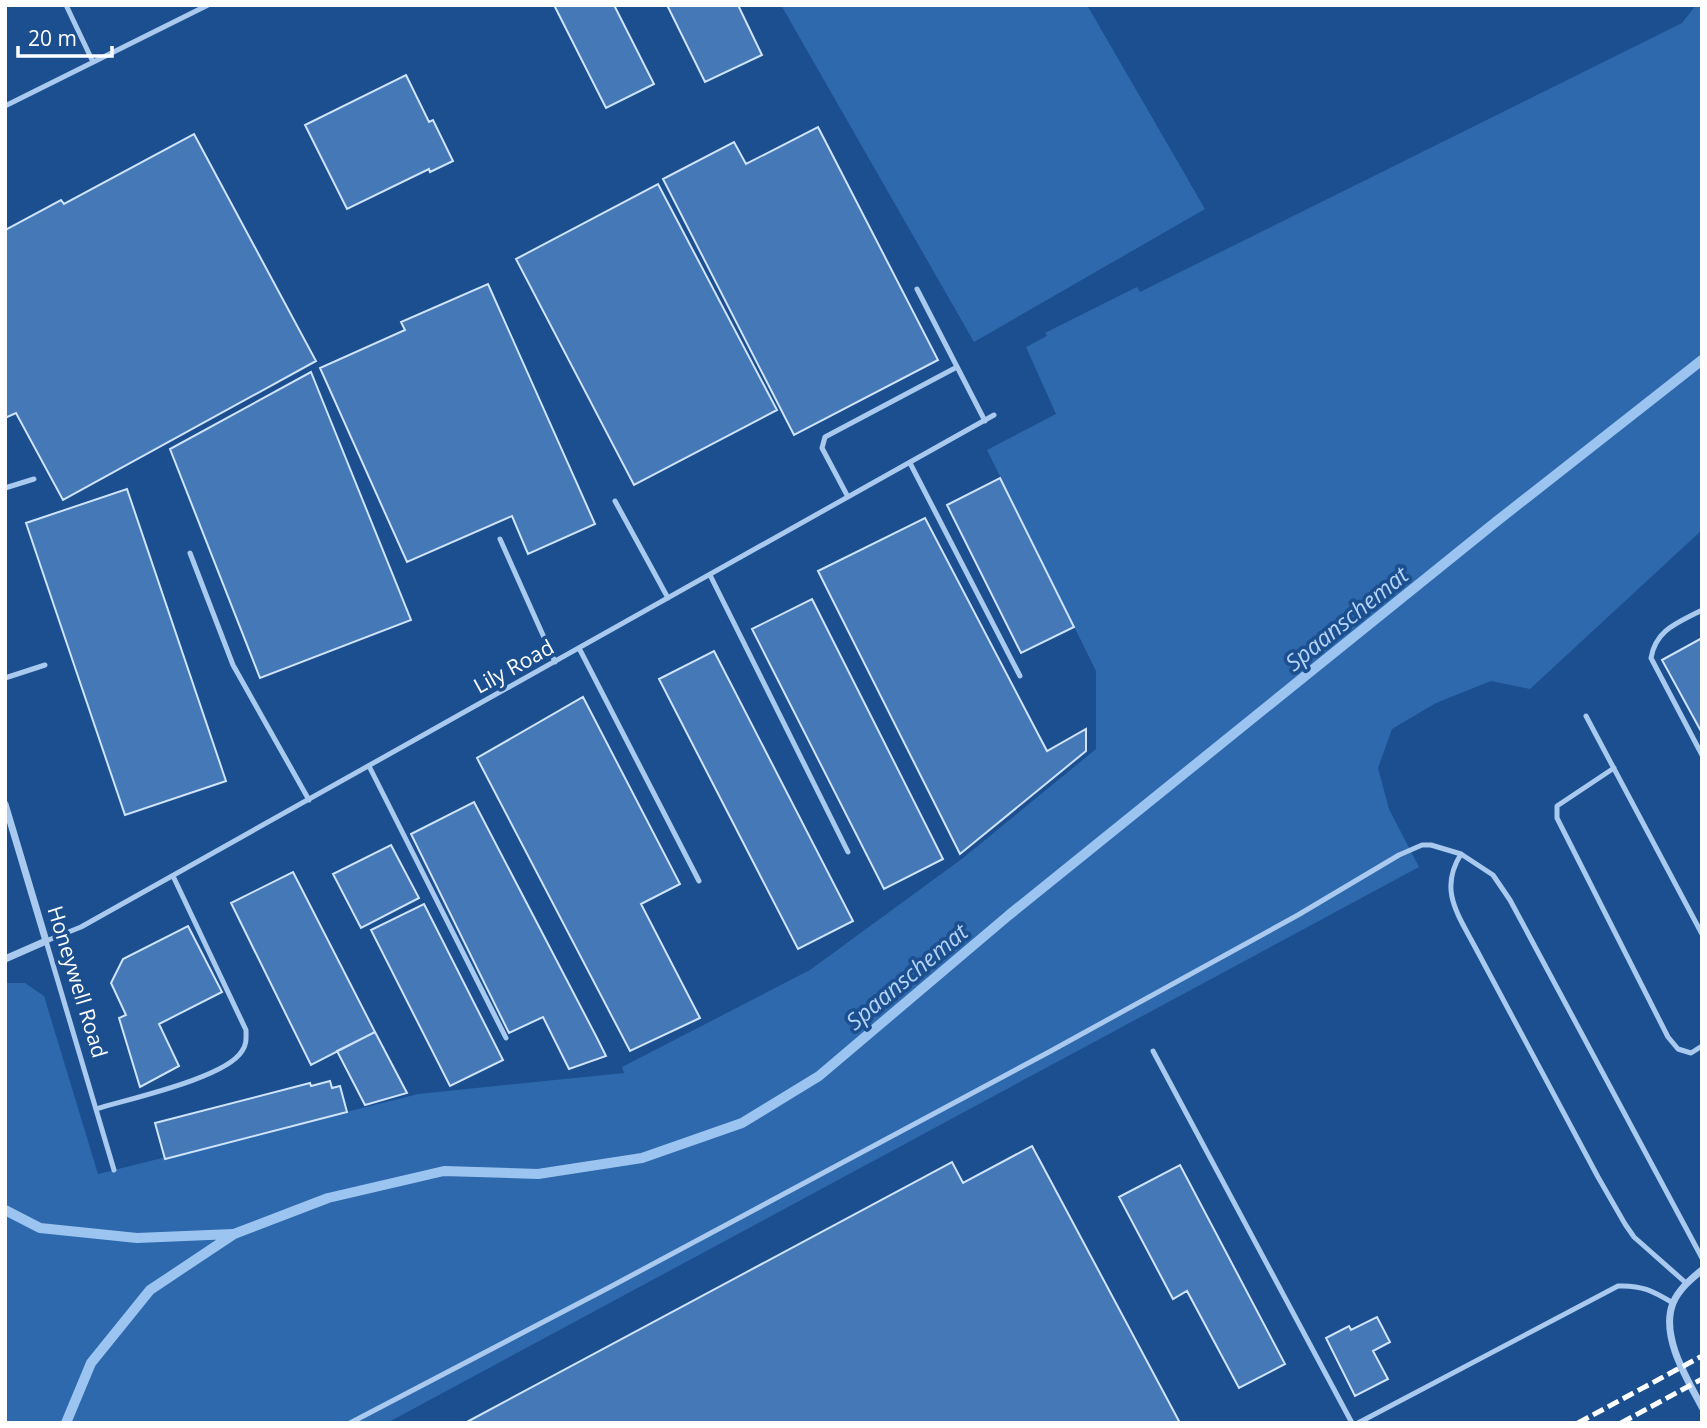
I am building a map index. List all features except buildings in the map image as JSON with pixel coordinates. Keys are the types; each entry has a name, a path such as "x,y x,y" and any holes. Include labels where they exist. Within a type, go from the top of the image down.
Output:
{"street":[{"name":"Honeywell Road","path":"5,804 46,941"},
{"path":"5,959 46,941"},
{"path":"1702,1270 1686,1283 1673,1303 1671,1335 1690,1385 1702,1407"}],"lane":[{"path":"66,5 93,62"},
{"path":"5,106 208,5"},
{"path":"917,289 985,421"},
{"path":"848,497 822,448 825,437 957,367"},
{"name":"Lily Road","path":"46,941 81,927 173,876 994,415"},
{"path":"910,463 1020,676"},
{"path":"5,488 34,479"},
{"path":"615,501 668,598"},
{"path":"499,539 555,662"},
{"path":"190,553 233,665 309,800"},
{"path":"710,575 848,852"},
{"path":"1702,610 1661,633 1653,644 1651,658 1702,755"},
{"path":"579,648 699,881"},
{"path":"5,678 44,665"},
{"path":"1587,716 1702,934"},
{"path":"369,766 506,1038"},
{"path":"1614,768 1557,806 1557,818 1668,1037 1678,1049 1691,1053 1702,1046"},
{"path":"351,1423 1049,1052 1298,915 1399,855 1422,845 1461,854 1493,875 1510,900 1702,1258"},
{"path":"1461,854 1452,868 1450,879 1454,907 1625,1224 1634,1237 1686,1283"},
{"path":"96,1110 205,1076 237,1058 246,1041 246,1030 173,876"},
{"name":"Honeywell Road","path":"46,941 114,1170"},
{"path":"1153,1051 1352,1423"},
{"path":"1358,1423 1618,1286 1637,1285 1673,1303"}],"shaded area":[{"path":"781,5 1087,5 1205,209 974,342"},
{"path":"1696,5 1702,5 1702,530 1530,689 1491,681 1436,703 1392,729 1378,768 1389,809 1419,867 387,1423 5,1423 5,983 25,983 44,996 98,1174 418,1094 624,1073 622,1067 810,970 963,858 1096,749 1096,671 987,450 1056,414 1026,347 1047,336 1045,333 1137,287 1140,292 1682,23"}],"waterway":[{"name":"Spaanschemat","path":"66,1423 91,1363 150,1290 234,1234 328,1198 444,1171 538,1174 642,1158 742,1123 819,1076 1009,915 1497,521 1702,360"},
{"path":"5,1210 40,1228 137,1238 233,1234"}],"railway":[{"path":"1578,1423 1702,1356"},
{"path":"1621,1423 1702,1379"}]}
